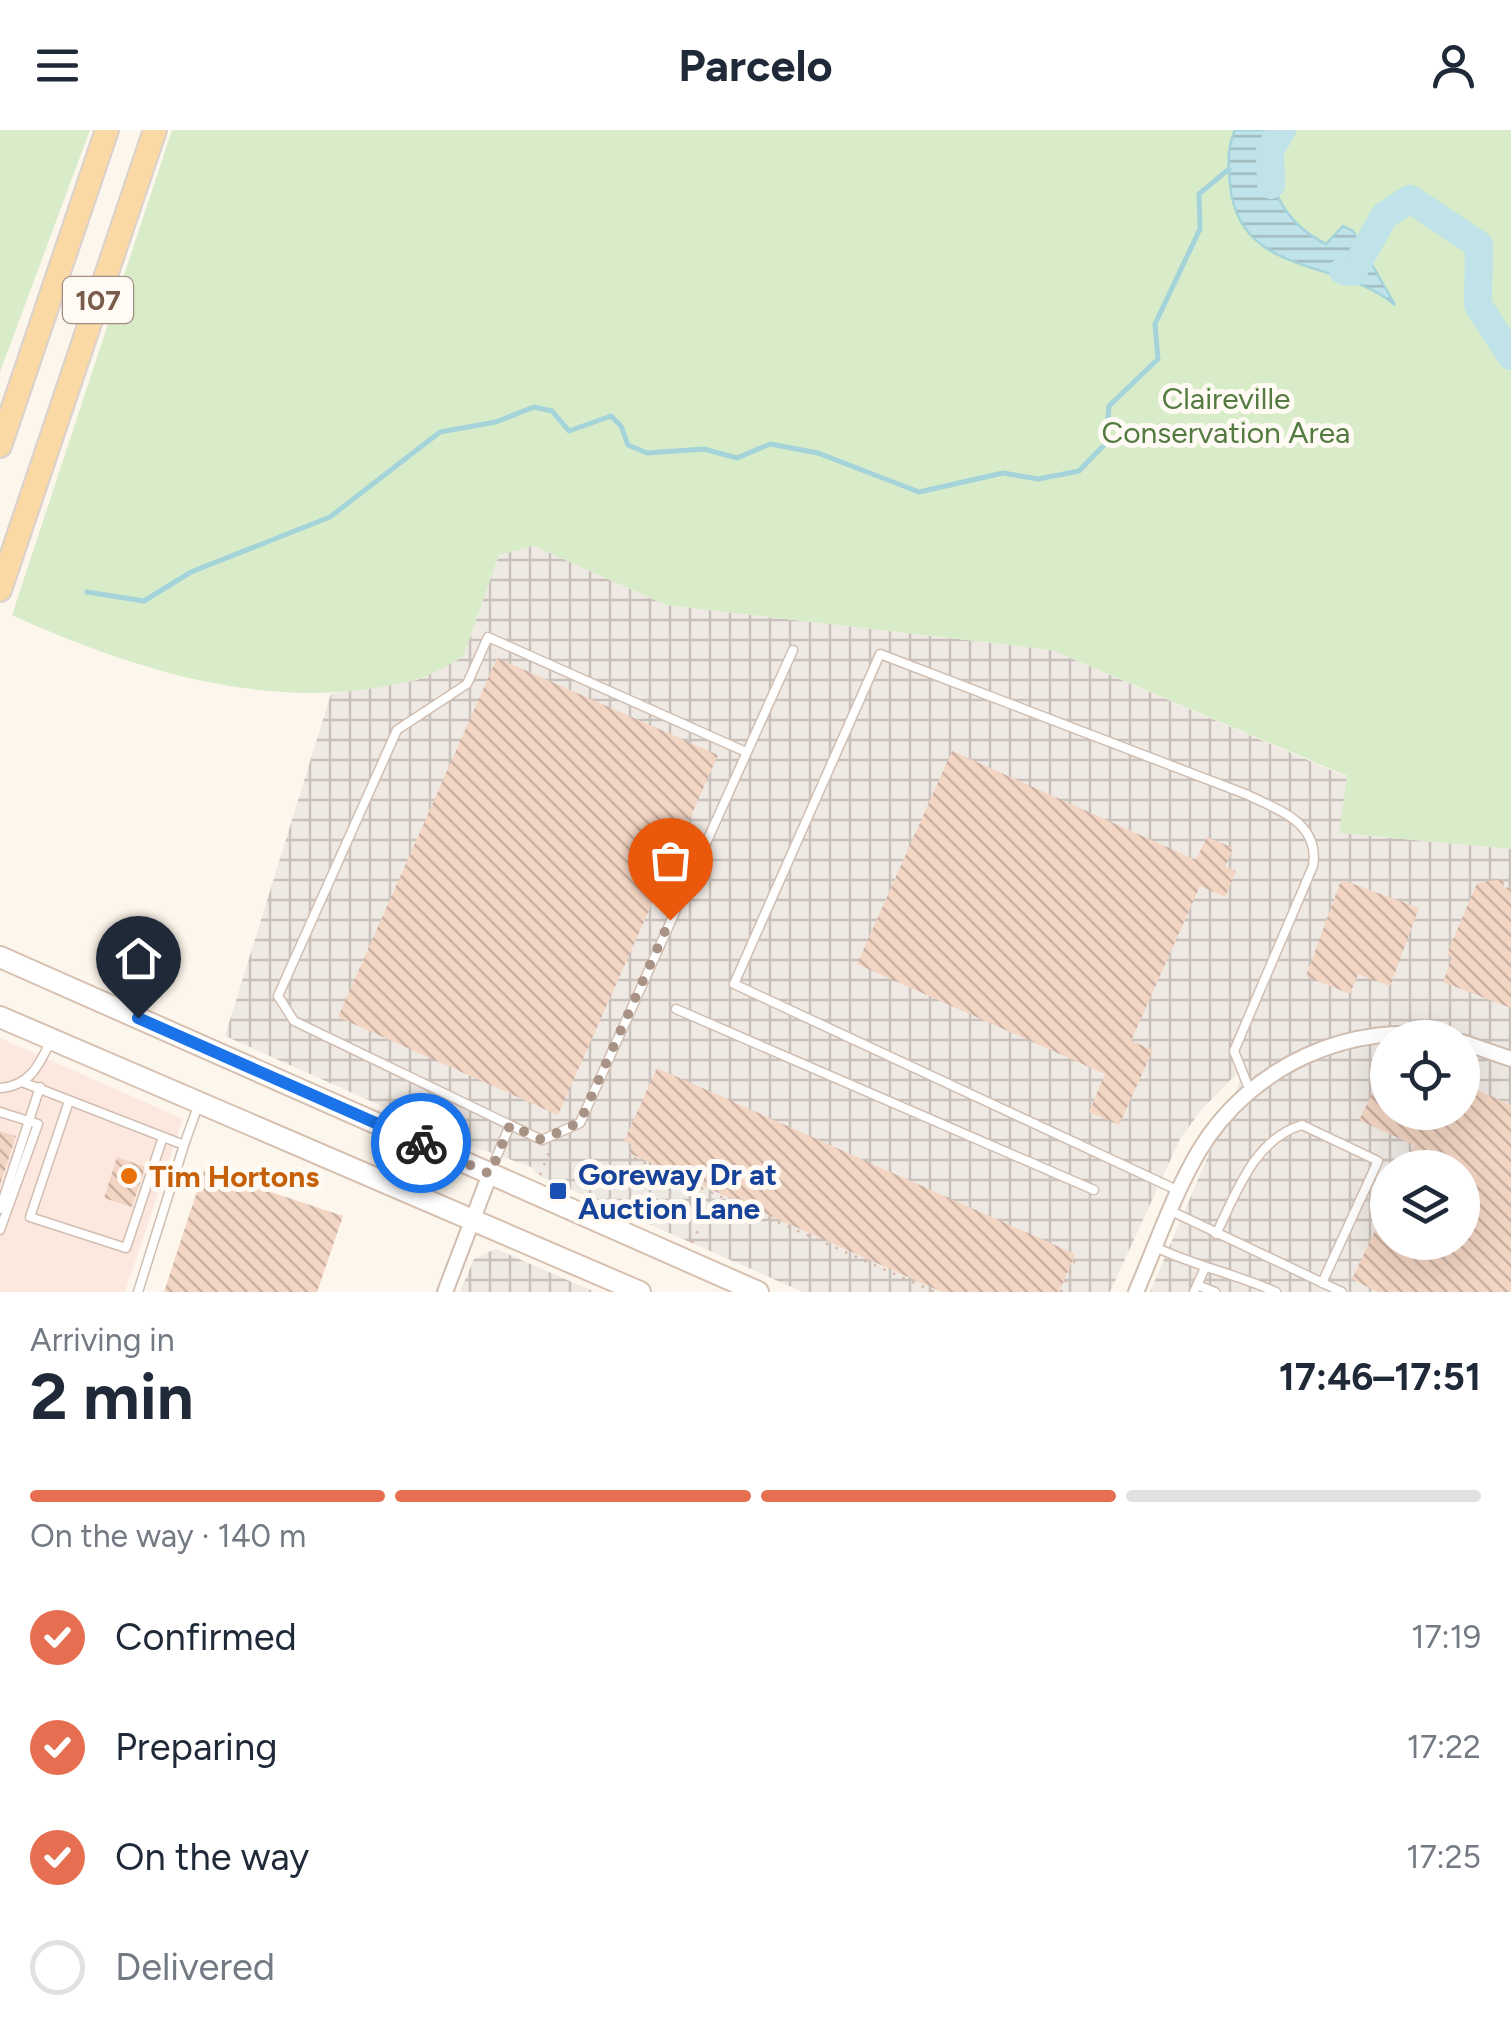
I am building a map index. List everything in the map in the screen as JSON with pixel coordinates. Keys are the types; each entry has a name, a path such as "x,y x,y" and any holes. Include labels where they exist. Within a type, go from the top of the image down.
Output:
{"main road":[{"name":"107","path":"0,446 107,130"},
{"name":"107","path":"0,590 156,130"},
{"path":"0,957 758,1292"},
{"path":"0,1017 640,1292"}],"street":[{"path":"1136,1292 1200,1150 1250,1091 1290,1063 1344,1042 1370,1038"},
{"path":"1480,1048 1511,1059"},
{"path":"446,1292 490,1174"}],"lane":[{"path":"746,752 488,636 466,684 397,730 278,996 294,1020 542,1140 580,1122 792,650"},
{"path":"1180,1190 734,984 880,654 1248,795 1299,821 1310,834 1315,852 1234,1051 1250,1091"},
{"path":"676,1009 1094,1190"},
{"path":"0,1088 22,1082 35,1072 51,1040"},
{"path":"22,1082 184,1145"},
{"path":"0,1209 40,1087"},
{"path":"138,1292 200,1101"},
{"path":"69,1102 30,1217 126,1248 163,1137"},
{"path":"0,1112 38,1124 0,1230"},
{"path":"490,1174 510,1125"},
{"path":"1216,1234 1256,1158 1290,1128 1302,1125 1378,1161 1322,1283"},
{"path":"1171,1210 1342,1292"},
{"path":"1156,1248 1204,1270 1242,1277 1276,1292"},
{"path":"1204,1270 1196,1289 1216,1292"}],"path":[{"path":"540,1177 553,1144"},
{"path":"634,1158 935,1292"},
{"path":"692,1245 707,1211"},
{"path":"1061,1292 1077,1254"}],"shaded area":[{"path":"520,546 534,546 666,605 1052,650 1347,777 1340,833 1511,849 1511,1292 1150,1292 1248,1062 1202,1109 1180,1139 1110,1292 803,1292 538,1175 531,1167 469,1145 225,1036 331,694 417,680 463,657 499,555"},
{"path":"0,1038 183,1119 125,1292 0,1292"},
{"path":"495,1249 595,1292 460,1292 474,1259"}],"green space":[{"path":"0,130 90,130 0,372"},
{"name":"Claireville Conservation Area","path":"172,130 1511,130 1511,849 1339,833 1347,776 1052,650 666,605 534,546 499,555 463,657 420,678 363,690 311,693 208,682 107,654 12,615"}],"water":[{"path":"1235,130 1274,130 1270,165 1278,197 1287,211 1297,224 1326,244 1343,226 1353,231 1395,305 1347,279 1271,251 1251,236 1237,214 1230,184 1229,156"}],"building":[{"path":"497,658 718,755 558,1115 338,1017"},
{"path":"952,751 1196,860 1207,837 1233,848 1225,867 1236,871 1225,897 1200,886 1131,1041 1153,1050 1119,1125 1089,1112 1105,1074 857,964"},
{"path":"1503,879 1504,888 1511,887 1511,1008 1443,982 1452,957 1447,954 1477,883"},
{"path":"1345,881 1419,908 1390,986 1358,974 1350,994 1306,976 1340,883"},
{"path":"657,1068 1075,1254 1059,1292 942,1292 629,1153 633,1145 624,1141"},
{"path":"1480,1091 1511,1105 1511,1292 1378,1292 1352,1279 1370,1241 1370,1260 1480,1260 1480,1150 1412,1150 1414,1145 1381,1130 1480,1130"},
{"path":"1370,1098 1370,1125 1359,1120"},
{"path":"0,1131 16,1136 0,1185"},
{"name":"Tim Hortons","path":"117,1157 145,1167 132,1207 104,1198"},
{"path":"204,1170 343,1216 317,1292 164,1292"}],"waterway":[{"path":"1271,185 1270,150 1282,130"},
{"path":"87,592 144,601 191,572 330,517 440,432 496,422 534,407 552,411 569,431 611,416 621,426 628,445 647,453 704,449 737,458 770,444 818,453 919,492 1003,473 1038,479 1079,471 1106,443 1109,406 1158,359 1155,324 1200,229 1199,194 1229,169"},
{"path":"1343,271 1353,272 1384,216 1410,199 1479,245 1478,305 1511,356"}],"way so far":[{"path":"421,1143 490,1174 510,1125 542,1140 580,1122 670,920"}],"place":[{"name":"Tim Hortons","path":"129,1176"},
{"name":"Goreway Dr at Auction Lane","path":"558,1191"}],"route":[{"path":"138,1018 421,1143"}]}
